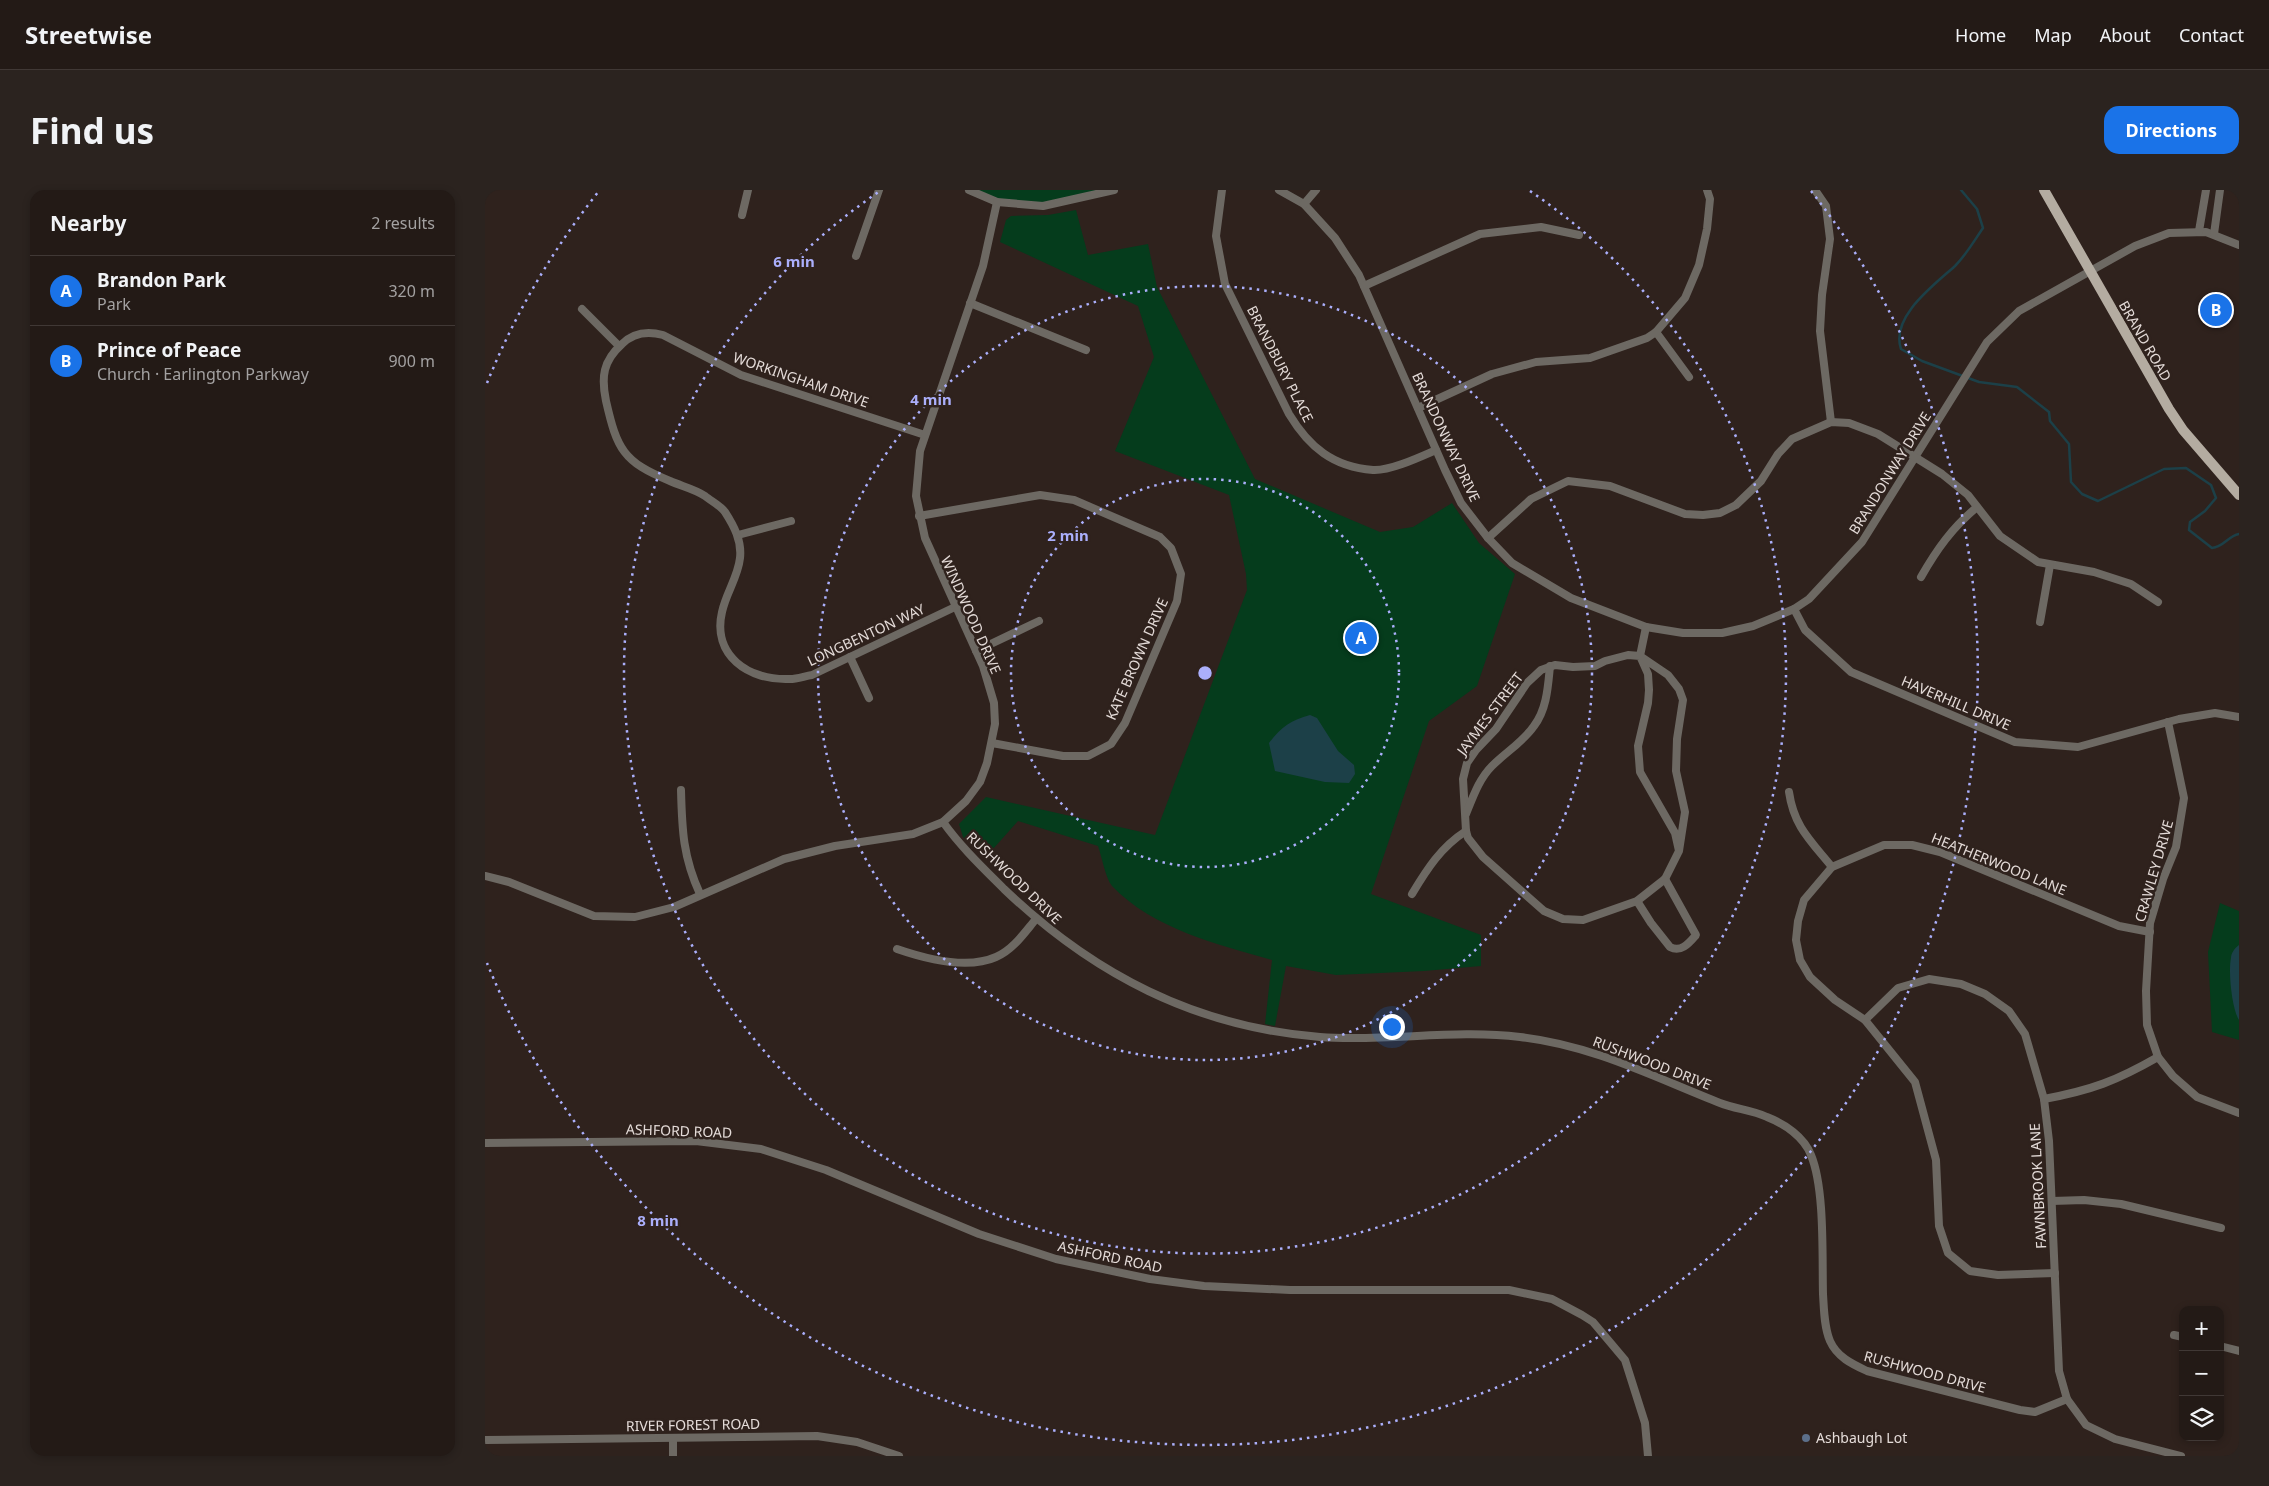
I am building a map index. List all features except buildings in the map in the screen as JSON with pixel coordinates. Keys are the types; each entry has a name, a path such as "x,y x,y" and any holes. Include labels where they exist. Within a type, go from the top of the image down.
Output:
{"main road":[{"name":"BRAND ROAD","path":"2044,190 2169,409 2183,430 2239,495"}],"street":[{"path":"742,215 747,190"},
{"path":"856,256 879,190"},
{"path":"969,190 997,202 1043,206 1114,190"},
{"name":"BRANDBURY PLACE","path":"1222,190 1216,236 1225,284 1289,414 1301,434 1330,460 1374,470 1413,460 1436,450"},
{"name":"BRANDONWAY DRIVE","path":"1279,190 1304,204 1335,238 1364,286 1461,503 1488,538 1512,563 1571,598 1646,627 1683,632 1722,633 1753,626 1794,609 1809,599 1862,542 1987,342 2019,310 2143,242 2169,233 2199,231 2214,234 2239,245"},
{"path":"1304,204 1316,190"},
{"path":"1418,408 1492,374 1536,362 1590,358 1647,338 1656,332 1685,298 1699,265 1707,229 1710,199 1707,190"},
{"path":"1815,190 1826,206 1830,239 1821,295 1820,330 1831,422"},
{"path":"2199,231 2206,190"},
{"path":"2214,234 2220,190"},
{"name":"WINDWOOD DRIVE","path":"485,876 509,882 594,916 615,918 655,914 784,859 851,843 899,837 943,822 966,800 980,782 992,742 994,703 983,666 933,560 919,516 916,496 917,472 925,435 983,266 997,202"},
{"path":"1364,286 1480,234 1541,227 1579,235"},
{"path":"971,303 1086,350"},
{"path":"582,309 619,346"},
{"name":"WORKINGHAM DRIVE","path":"619,346 627,338 638,334 650,332 663,335 741,375 925,435"},
{"path":"1656,332 1689,377"},
{"name":"LONGBENTON WAY","path":"619,346 609,355 602,379 613,432 625,456 647,472 700,493 724,510 738,535 740,556 736,577 722,611 719,636 731,659 752,672 790,679 812,674 955,607"},
{"path":"1488,538 1531,499 1568,481 1610,486 1685,514 1703,515 1720,513 1736,505 1761,481 1778,454 1792,439 1831,422 1849,423 1878,434 1942,474 1968,496 2000,536 2038,562 2095,572 2131,584 2158,602"},
{"name":"KATE BROWN DRIVE","path":"919,516 1040,495 1074,500 1160,537 1171,548 1181,574 1177,601 1125,723 1111,744 1088,756 1063,756 992,742"},
{"path":"1921,578 1938,546 1977,507"},
{"path":"738,535 791,521"},
{"path":"2040,622 2050,565"},
{"name":"HAVERHILL DRIVE","path":"1794,609 1805,630 1851,672 2015,742 2078,747 2168,722 2215,713 2239,717"},
{"path":"976,651 1039,621"},
{"path":"1646,627 1640,656 1648,674 1649,690 1648,703 1638,746 1640,772 1675,833 1679,851"},
{"path":"1550,666 1595,666 1620,657 1640,656 1668,675 1679,689 1683,700 1676,747 1676,771 1685,812 1679,851 1665,879 1696,935 1682,948 1674,949 1670,947 1637,901"},
{"path":"850,657 869,698"},
{"name":"JAYMES STREET","path":"1465,817 1477,788 1491,767 1513,749 1535,725 1546,702 1550,666"},
{"name":"JAYMES STREET","path":"1550,666 1541,670 1527,682 1497,729 1476,750 1467,763 1463,779 1468,838 1483,857 1544,912 1563,919 1583,920 1637,901 1665,879"},
{"name":"CRAWLEY DRIVE","path":"2168,722 2184,798 2176,847 2163,879 2150,932 2146,991 2147,1025 2158,1057 2173,1076 2197,1098 2239,1113"},
{"path":"681,790 682,840 692,876 700,894"},
{"path":"1789,792 1792,812 1801,829 1832,867"},
{"name":"RUSHWOOD DRIVE","path":"943,822 966,852 1036,919 1086,957 1117,976 1173,1003 1230,1022 1286,1033 1322,1037 1469,1033 1516,1036 1556,1043 1603,1055 1725,1105 1764,1115 1792,1129 1811,1153 1819,1183 1825,1320 1831,1343 1846,1361 1867,1371 2020,1410 2035,1412 2067,1399"},
{"path":"1412,894 1430,862 1455,838 1466,831"},
{"name":"HEATHERWOOD LANE","path":"2055,1273 1998,1275 1970,1271 1948,1253 1939,1226 1936,1160 1915,1082 1865,1020 1835,1000 1810,977 1801,960 1796,940 1797,921 1804,900 1832,867 1884,845 1912,845 1940,852 2119,926 2150,932"},
{"path":"897,949 924,958 975,962 997,956 1015,943 1036,919"},
{"name":"FAWNBROOK LANE","path":"1865,1020 1898,988 1929,979 1961,984 1985,994 2009,1010 2025,1034 2044,1098 2052,1201 2059,1371 2067,1399 2086,1425 2115,1439 2181,1456"},
{"path":"2044,1098 2081,1092 2119,1079 2158,1057"},
{"name":"ASHFORD ROAD","path":"485,1143 696,1141 761,1149 825,1170 979,1234 1056,1259 1150,1279 1204,1286 1274,1289 1509,1290 1540,1295 1563,1304 1593,1322 1625,1360 1645,1423 1648,1456"},
{"path":"2052,1201 2084,1200 2121,1204 2221,1228"},
{"path":"2174,1335 2179,1336"},
{"path":"2224,1347 2239,1351"},
{"path":"673,1438 673,1456"},
{"name":"RIVER FOREST ROAD","path":"485,1440 837,1438 899,1456"}],"green space":[{"path":"971,190 1115,190 1043,206 1005,203"},
{"path":"1076,210 1088,255 1148,244 1157,287 1255,479 1380,532 1413,527 1452,503 1479,543 1515,574 1477,686 1429,721 1371,894 1481,935 1481,966 1336,975 1286,966 1275,1026 1265,1024 1272,960 1187,933 1166,924 1128,901 1112,886 1098,846 1018,821 985,858 963,837 959,824 986,797 1155,835 1247,590 1246,574 1229,495 1115,451 1154,357 1138,306 1000,242 1006,220 1011,216 1048,215"},
{"path":"2220,903 2239,911 2239,1040 2212,1032 2208,952"}],"water":[{"path":"1310,715 1317,718 1338,751 1354,765 1355,774 1349,783 1325,782 1275,771 1269,743 1286,725"},
{"path":"2239,945 2239,1020 2231,990 2230,964 2232,954"}],"waterway":[{"path":"1961,190 1977,209 1983,228 1959,262 1926,292 1908,314 1902,325 1899,337 1901,349 1922,361 1979,382 2017,387 2049,412 2050,421 2069,444 2071,482 2082,494 2098,501 2164,469 2186,468 2211,485 2216,498 2205,511 2190,522 2189,530 2212,548 2220,546 2239,534"}],"place":[{"name":"Prince of Peace","path":"2216,310"},
{"name":"Brandon Park","path":"1361,638"},
{"name":"Ashbaugh Lot","path":"1806,1438"}]}
